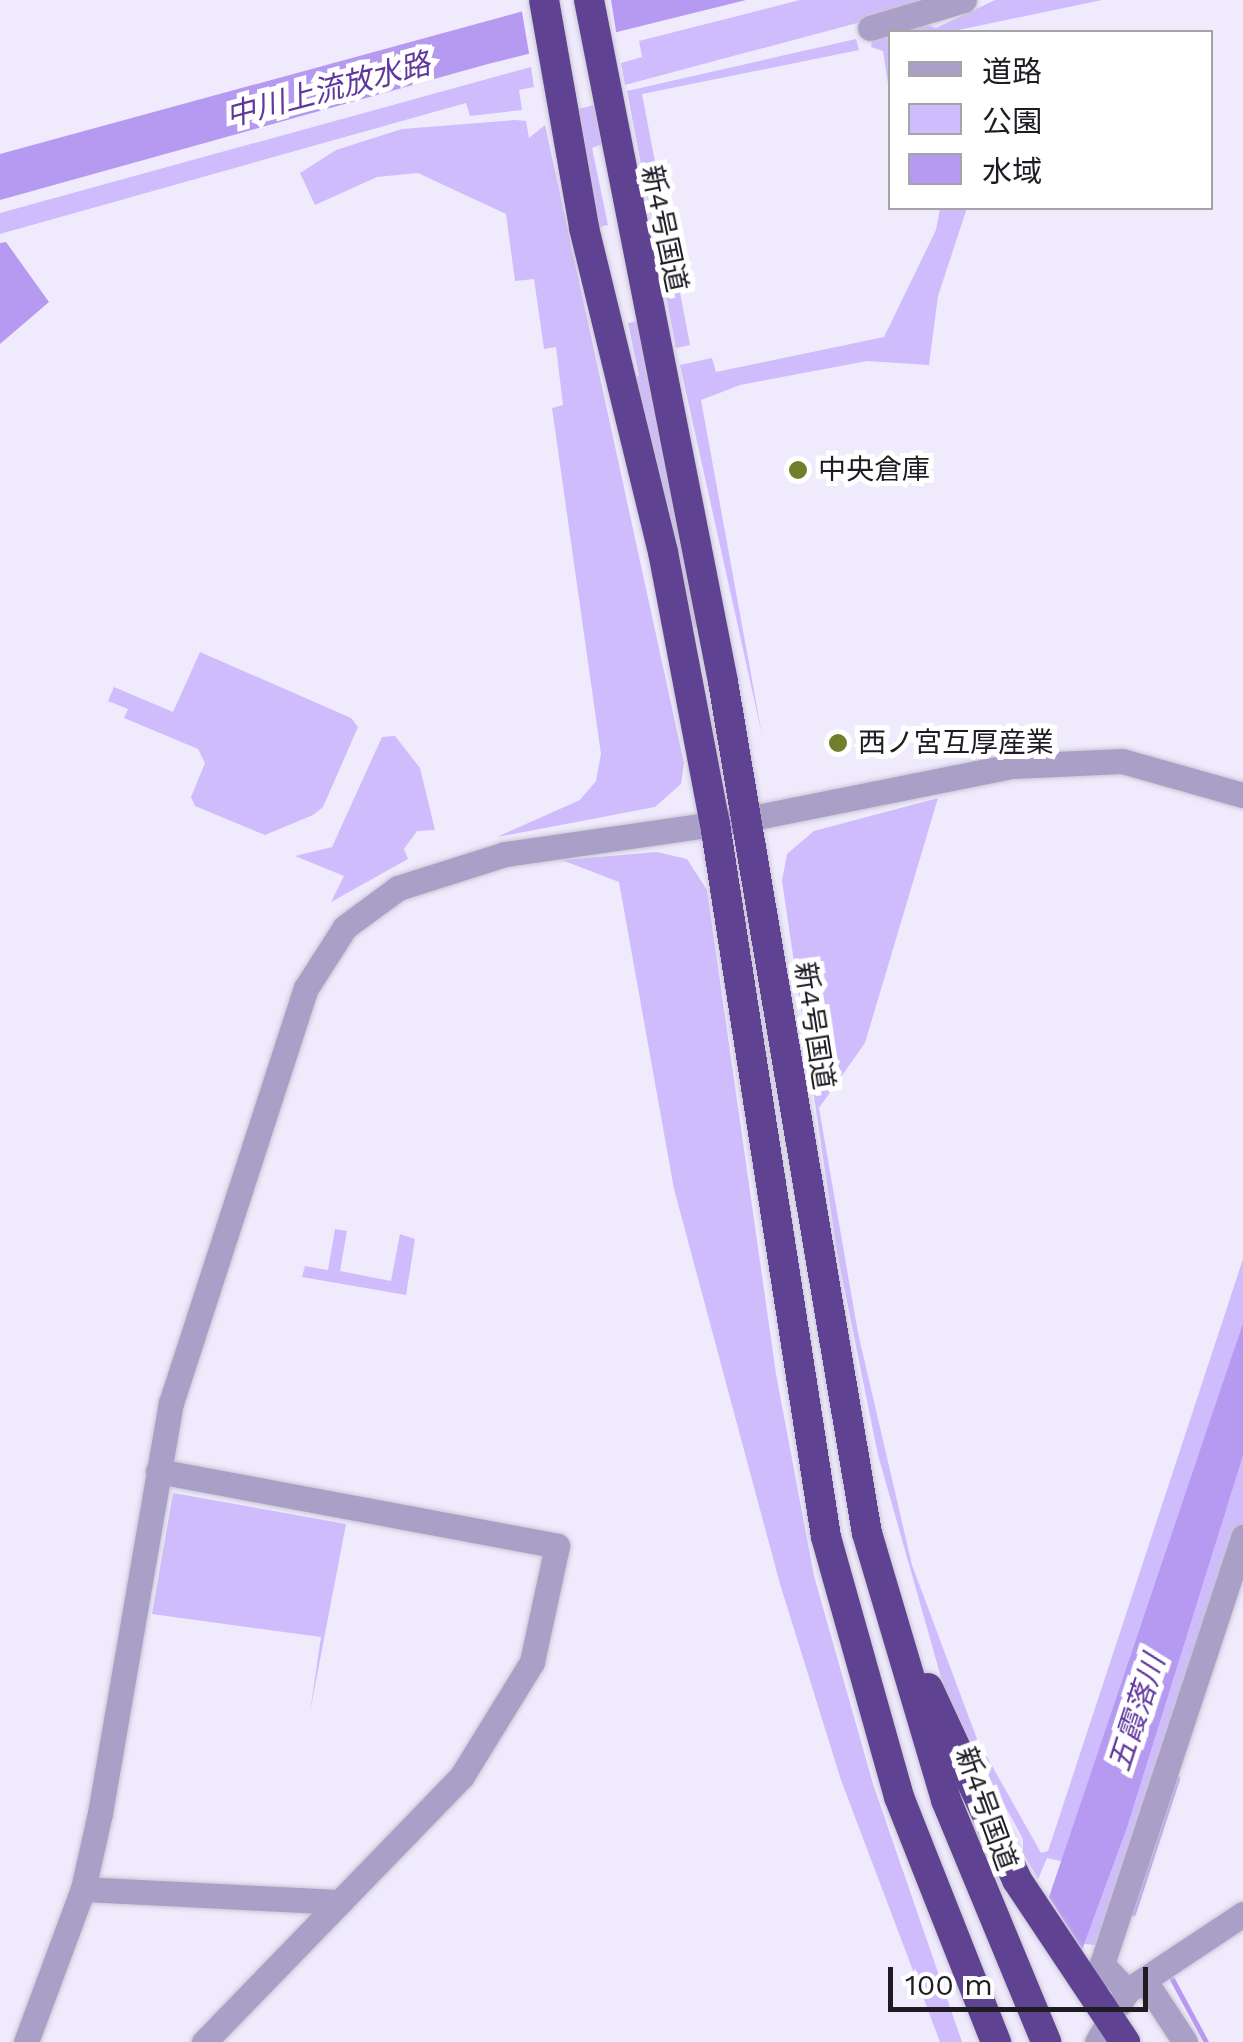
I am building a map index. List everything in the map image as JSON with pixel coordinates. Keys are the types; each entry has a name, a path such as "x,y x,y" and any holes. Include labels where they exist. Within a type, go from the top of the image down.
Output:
{"highway":[{"path":"544,0 556,79 715,824 826,1537 878,1734 992,2034"},
{"name":"新4号国道","path":"588,0 747,819 842,1409 882,1598 913,1704 1010,1962 1046,2042"},
{"path":"842,1409 930,1693 1017,1880 1121,1993 1109,2037"}],"street":[{"path":"870,28 964,0"},
{"path":"26,2042 83,1890 171,1403 234,1194 306,988 334,939 366,908 443,871 557,845 747,819 874,790 1077,760 1160,769 1243,795"},
{"path":"158,1471 557,1546 532,1662 462,1776 204,2042"},
{"path":"1185,2042 1121,1993 1102,1964 1243,1537"},
{"path":"83,1890 340,1902"},
{"path":"1121,1993 1243,1914"}],"green space":[{"path":"800,0 943,0 625,85 621,63 642,57 639,41"},
{"path":"995,0 1102,0 959,30 891,30 917,21 936,28"},
{"path":"888,31 888,84 883,51 871,47 873,36"},
{"path":"856,39 859,50 642,94 690,345 676,348 627,91"},
{"path":"531,67 534,87 519,90 522,110 470,116 466,103 0,234 0,213"},
{"path":"594,105 602,144 592,148 608,225 596,228 575,110"},
{"path":"526,121 529,138 545,125 684,763 681,784 655,807 497,837 580,800 596,781 601,754 552,408 563,405 556,347 544,349 534,279 515,281 506,214 418,173 377,177 315,205 300,173 336,150 402,129"},
{"path":"940,210 966,210 938,296 929,365 867,361 740,385 701,400 762,735 680,365 712,358 716,372 884,337 936,230"},
{"path":"640,321 698,627 691,629 629,380 639,376 628,323"},
{"path":"200,652 351,718 358,727 323,807 313,815 265,835 195,806 191,797 205,763 198,749 124,718 128,709 108,701 114,687 173,712"},
{"path":"395,736 420,768 435,830 417,831 404,849 408,859 331,902 344,876 295,856 332,847 382,737"},
{"path":"938,798 865,1043 819,1108 858,1333 912,1565 977,1739 1041,1853 1048,1851 1243,1259 1243,1323 1065,1862 1047,1858 1038,1879 1023,1853 1023,1839 948,1702 878,1455 837,1252 782,881 787,854 814,831"},
{"path":"657,852 687,859 707,890 776,1374 814,1576 873,1784 962,2042 940,2042 841,1780 780,1584 674,1189 619,882 562,860"},
{"path":"335,1229 347,1231 340,1271 391,1281 400,1234 415,1239 406,1295 302,1277 305,1266 328,1270"},
{"path":"1243,1456 1243,1527 1103,1946 1084,1944 1127,1828"},
{"path":"173,1493 346,1524 310,1712 321,1637 152,1614"}],"water":[{"name":"中川上流放水路","path":"564,0 746,0 488,64 0,200 0,154"},
{"path":"6,242 49,302 0,344 0,243"},
{"name":"五霞落川","path":"1243,1323 1243,1456 1127,1828 1082,1950 1049,1897"}],"pier":[{"path":"544,0 611,0 617,38 530,59 521,6"},
{"path":"1032,1936 1064,2021 1057,2042 1022,2042 1009,2012"}],"waterway":[{"path":"1133,1913 1177,1778"},
{"path":"1172,1979 1206,2042"}],"place":[{"name":"中央倉庫","path":"798,470"},
{"name":"西ノ宮互厚産業","path":"838,743"}]}
